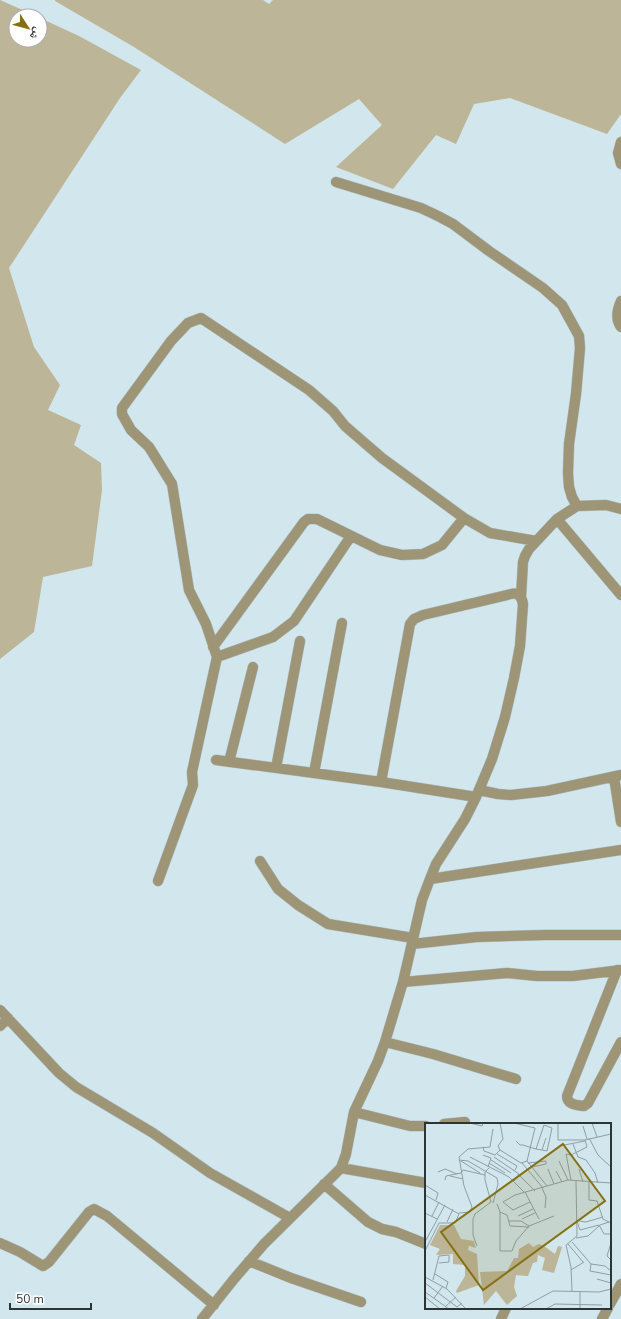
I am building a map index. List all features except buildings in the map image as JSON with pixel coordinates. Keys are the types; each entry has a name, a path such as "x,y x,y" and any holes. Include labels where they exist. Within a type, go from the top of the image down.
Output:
{"street":[{"path":"621,142 618,153 621,164"},
{"path":"336,182 421,208 453,224 543,288 562,305 579,336 580,348 577,386 569,444 568,473 569,487 577,506"},
{"path":"621,301 617,311 617,318 621,327"},
{"path":"158,881 193,785 192,772 217,657 206,624 189,590 172,484 149,447 131,430 122,414 122,408 171,341 188,324 201,318 309,390 333,411 345,426 382,458 464,518 490,533 536,541"},
{"path":"202,1319 249,1261 341,1168 346,1154 354,1112 362,1092 378,1061 385,1042 403,982 422,900 436,864 465,819 477,793 492,759 505,717 520,646 523,604 521,597 523,562 525,556 536,541 557,519 577,506 606,505 621,509"},
{"path":"213,647 304,522 308,519 317,519 380,550 402,555 423,554 442,545 464,518"},
{"path":"557,519 621,595"},
{"path":"217,657 272,637 294,621 351,536"},
{"path":"381,782 410,624 414,619 423,615 514,593 521,597"},
{"path":"314,773 342,623"},
{"path":"276,768 300,641"},
{"path":"229,762 252,667"},
{"path":"216,760 381,782 477,793 511,795 547,791 617,776 621,822"},
{"path":"430,879 621,850"},
{"path":"260,861 278,889 298,905 328,924 412,941 545,935 621,935"},
{"path":"403,982 507,973 537,976 573,976 619,970 567,1096 569,1103 584,1106 588,1102 621,1042"},
{"path":"0,1010 59,1073 76,1087 153,1134 210,1173 290,1218"},
{"path":"0,1026 8,1018"},
{"path":"385,1042 433,1054 516,1079"},
{"path":"354,1112 410,1126 425,1126"},
{"path":"454,1123 465,1122"},
{"path":"341,1168 425,1183"},
{"path":"324,1184 368,1222 425,1244"},
{"path":"0,1243 20,1252 43,1266 49,1262 89,1212 94,1209 107,1216 214,1304"},
{"path":"249,1261 291,1278 361,1302"},
{"path":"611,1302 621,1284"},
{"path":"501,1319 506,1309"},
{"path":"602,1319 607,1309"}],"shaded area":[{"path":"0,0 18,8 8,8 8,48 48,48 48,22 79,36 141,70 120,98 9,268 34,347 60,385 48,410 81,425 74,445 101,463 102,490 92,566 43,577 34,632 0,659"},
{"path":"55,0 263,0 269,4 273,0 621,0 621,114 607,134 510,98 474,104 456,144 436,135 393,189 336,167 382,125 359,99 285,144 134,47"}]}
